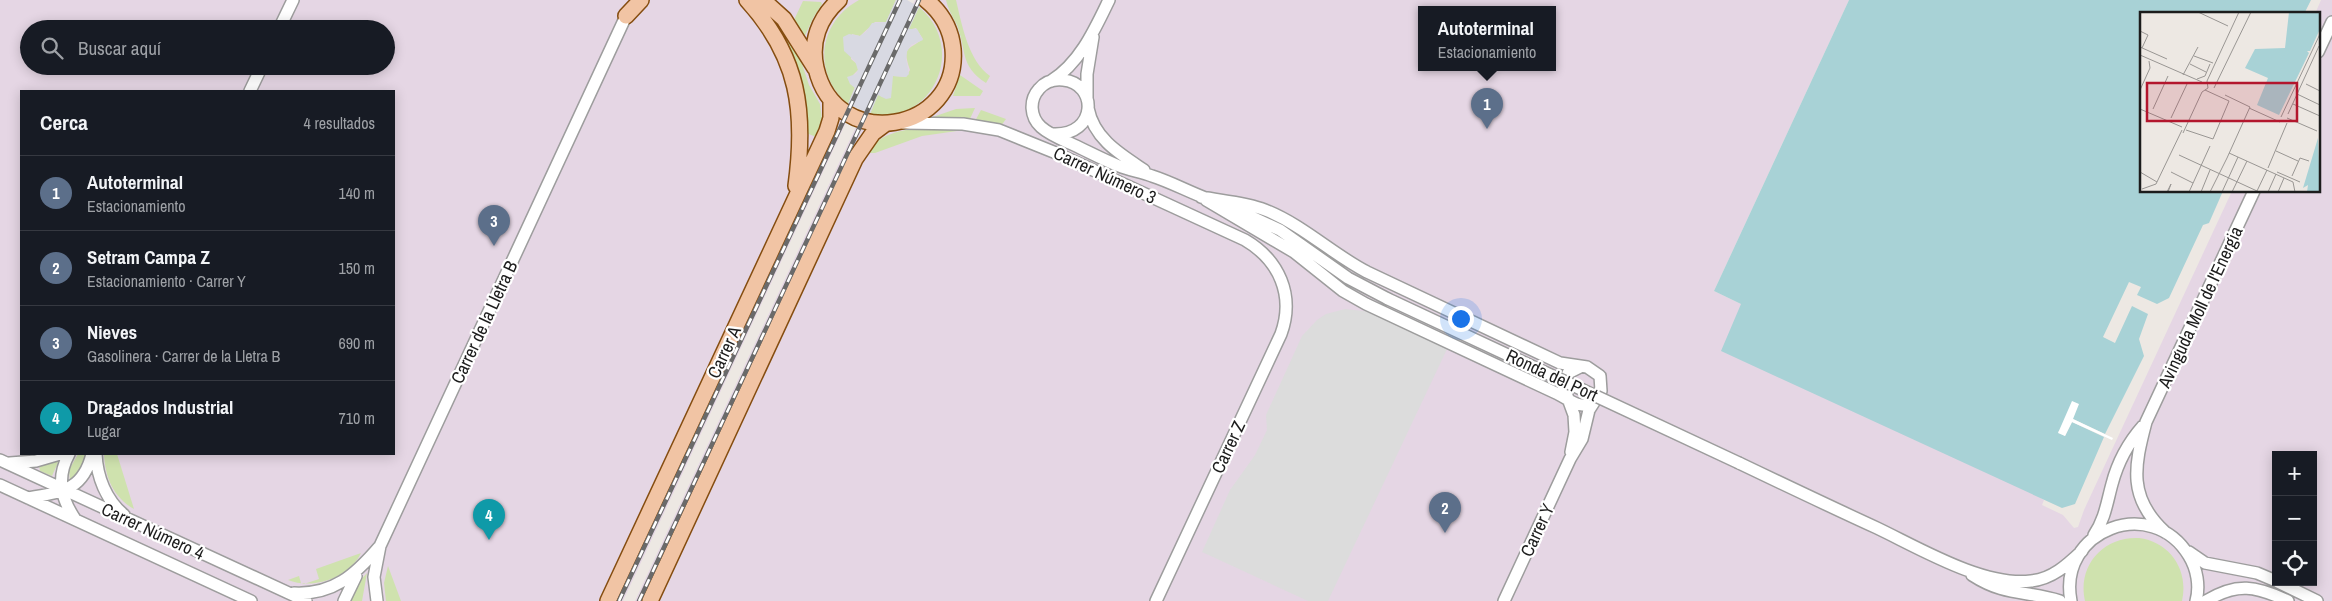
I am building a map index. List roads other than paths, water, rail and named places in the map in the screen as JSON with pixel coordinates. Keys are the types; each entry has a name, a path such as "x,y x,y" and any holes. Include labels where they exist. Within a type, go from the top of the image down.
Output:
{"main road":[{"path":"626,16 628,0"},
{"path":"626,16 641,0"},
{"path":"747,0 760,14 777,40 794,81 800,109 801,130 794,203"},
{"path":"763,0 784,19 817,72 824,90 840,110 864,123 889,124"},
{"path":"817,72 814,51 817,32 825,14 839,0"},
{"path":"926,0 942,18"},
{"path":"650,601 855,159 873,133 889,124 913,117 926,110 941,94 946,85 953,58 949,32 942,18 938,0"},
{"name":"Carrer A","path":"608,601 794,203 829,124 831,100"}],"street":[{"path":"283,20 293,0"},
{"path":"1109,0 1093,33 1063,72 1035,94 1032,109 1040,126 1053,134 1120,167 1152,176"},
{"name":"Carrer de la Lletra B","path":"380,546 626,16"},
{"path":"2320,48 2332,22"},
{"path":"1053,134 1065,134 1077,130 1085,119 1088,104 1087,74 1093,33"},
{"path":"250,90 258,75"},
{"path":"1047,83 1054,80 1068,81 1080,87 1088,104"},
{"name":"Carrer Número 3","path":"1088,104 1094,125 1106,142 1152,176"},
{"name":"Carrer Número 3","path":"889,124 981,126 999,130 1056,152 1250,243 1266,254 1286,290"},
{"name":"Ronda del Port","path":"1152,176 1280,230 1348,278 1388,298 1958,566"},
{"name":"Avinguda Moll de l'Energia","path":"2146,422 2254,192"},
{"path":"1201,197 1265,210 1292,224 1350,263 1367,272 1560,363 1592,369 1600,376 1601,391 1589,410 1582,439 1570,459"},
{"path":"1201,197 1294,252 1343,291 1366,304 1568,399 1574,404 1582,406 1595,400"},
{"name":"Carrer Z","path":"1156,601 1282,334 1287,314 1286,290"},
{"path":"1570,459 1575,427 1574,415 1564,389 1564,380 1571,370 1582,366"},
{"path":"2146,422 2136,462 2137,488 2145,510 2152,520 2184,549 2205,563 2257,573 2272,580"},
{"path":"1958,566 2002,580 2030,581 2056,572 2082,551 2091,540 2105,516 2112,484 2126,447 2146,422"},
{"path":"2,461 25,463 56,455"},
{"path":"69,455 63,469 62,489 66,505 76,520"},
{"path":"28,498 76,484 85,474 92,455"},
{"path":"96,455 103,488 118,510 129,520"},
{"name":"Carrer Y","path":"1504,601 1570,459"},
{"name":"Carrer Número 4","path":"2,461 306,601"},
{"name":"Carrer Número 4","path":"0,485 251,601"},
{"path":"2091,540 2112,527 2126,524 2145,525 2165,532"},
{"path":"288,592 324,590 341,584 359,570 380,546"},
{"path":"367,601 380,546"},
{"path":"2184,549 2196,573 2198,586 2196,601"},
{"path":"2071,601 2070,578 2082,551"},
{"path":"1958,566 1995,588 2060,601"},
{"path":"344,601 359,570"},
{"path":"374,577 377,601"},
{"path":"2285,586 2317,601"},
{"path":"2206,601 2222,592 2242,588 2258,589 2288,601"}],"water":[{"path":"1849,0 2311,0 2305,12 2140,12 2140,192 2223,192 2209,223 2203,225 2169,298 2157,304 2137,295 2141,287 2129,282 2103,337 2115,343 2132,306 2148,314 2139,339 2144,356 2105,434 2073,419 2058,432 2065,436 2072,422 2104,437 2075,504 2062,508 1721,351 1741,304 1714,291"}],"railway":[{"path":"619,601 900,0"},
{"path":"639,601 919,0"}],"place":[{"name":"Autoterminal","path":"1487,129"},
{"name":"Nieves","path":"494,246"},
{"name":"Setram Campa Z","path":"1445,533"},
{"name":"Dragados Industrial","path":"489,540"}]}
